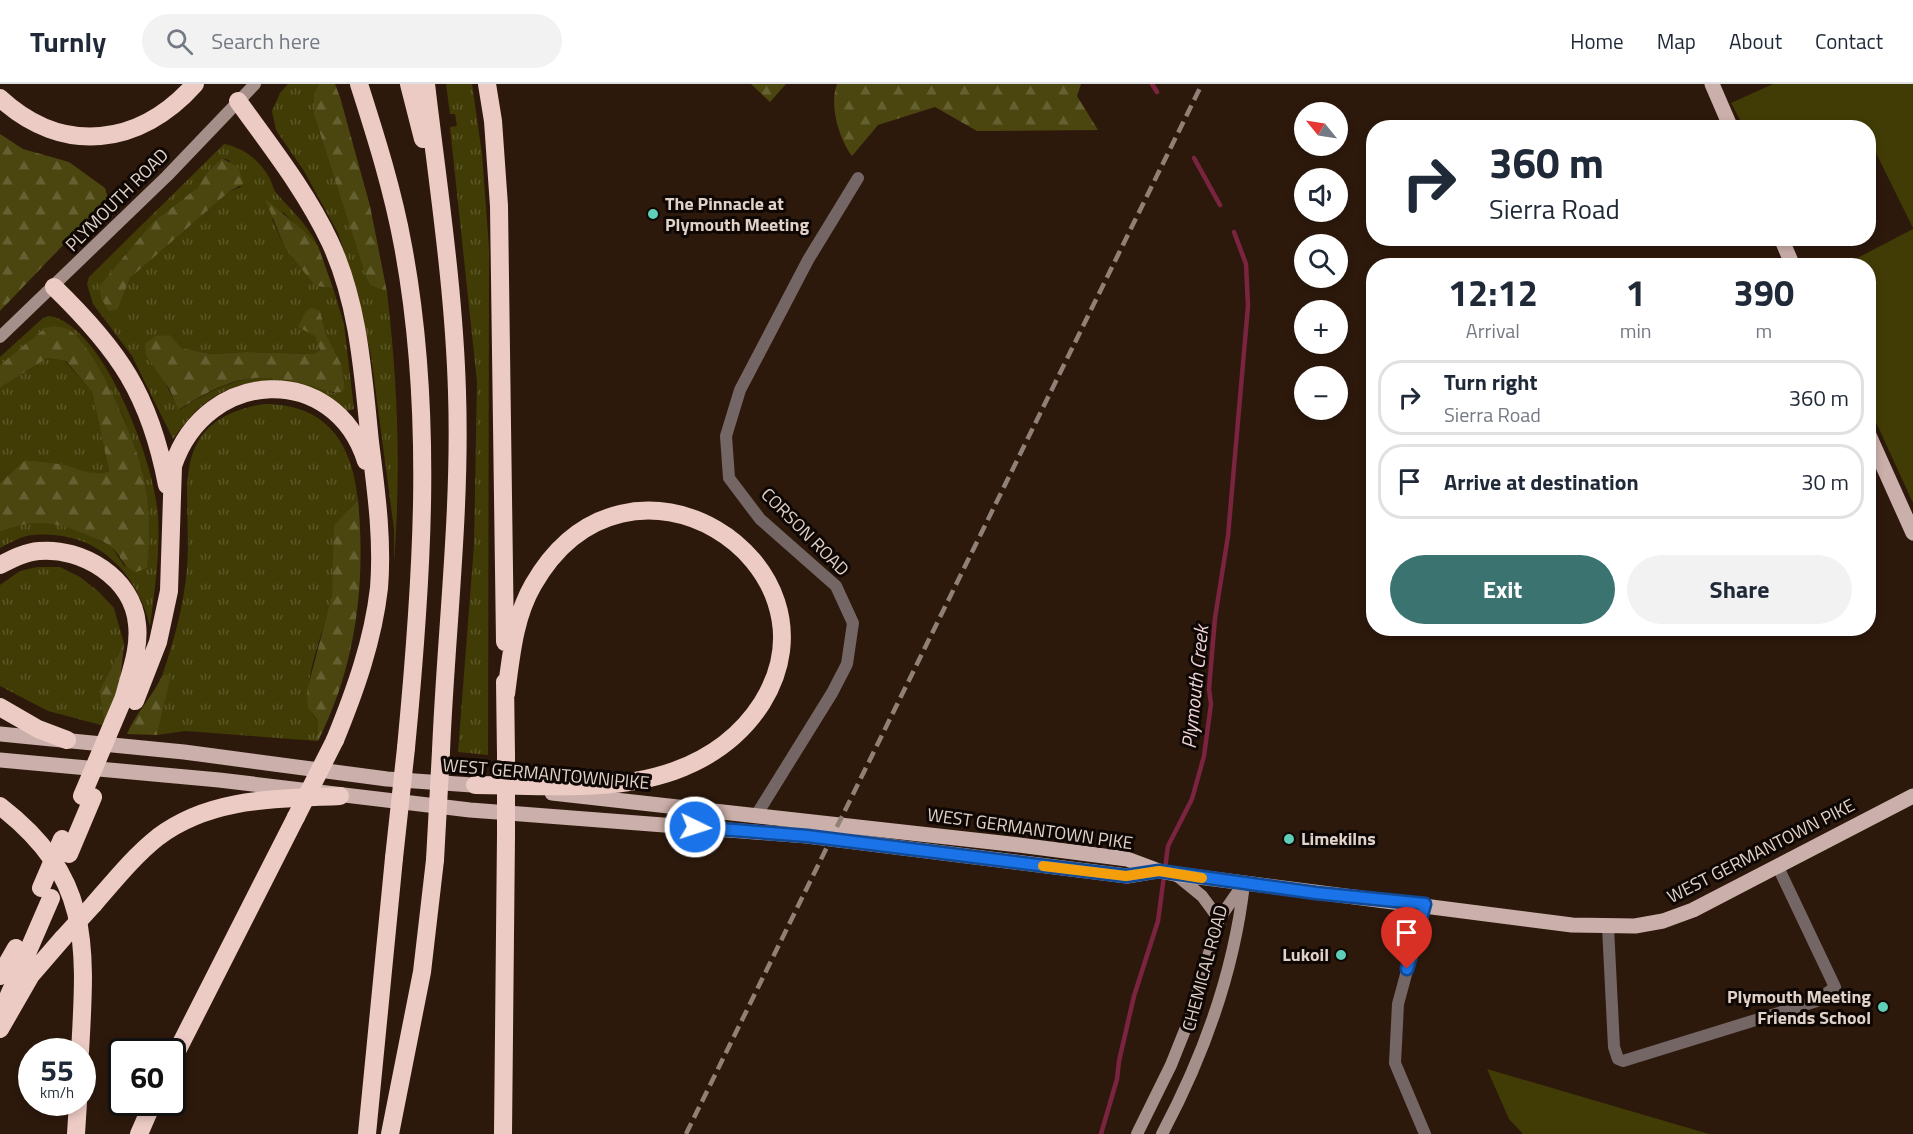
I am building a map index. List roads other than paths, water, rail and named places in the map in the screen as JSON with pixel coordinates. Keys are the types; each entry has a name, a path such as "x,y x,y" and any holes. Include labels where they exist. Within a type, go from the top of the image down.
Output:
{"highway":[{"path":"0,98 14,110 46,129 74,136 99,136 125,132 152,121 181,100 195,84"},
{"path":"360,84 381,150 403,245 422,402 420,584 367,1134"},
{"path":"409,84 442,216"},
{"path":"390,1134 422,972 435,860 458,466 456,348 426,84"},
{"path":"487,84 499,206 506,694 503,1134"},
{"path":"184,1038 335,741 361,673 379,587 378,507 356,326 345,280 326,233 297,182 238,101"},
{"path":"54,286 88,320 132,378 158,447 171,505"},
{"path":"0,1016 46,893 129,699 158,642 167,601 172,545 173,466 179,450 194,425 226,400 255,390 292,392 312,399 339,415 350,427 362,448 378,507"},
{"path":"476,785 569,786 626,782 674,771 718,750 755,714 769,692 778,668 781,645 779,620 773,596 753,560 738,543 719,530 676,513 640,510 621,513 578,534 557,552 532,586 514,634 506,694"},
{"path":"0,565 20,555 39,551 61,552 81,557 99,566 114,579 133,606 137,623 129,699"},
{"path":"0,707 38,729 67,740"},
{"path":"0,1029 31,975 128,866 158,837 200,815 228,805 256,800 340,796"},
{"path":"0,806 24,826 51,855 77,909 83,999 81,1038"},
{"path":"0,976 46,893"},
{"path":"76,1134 77,1116"},
{"path":"139,1134 147,1116"}],"main road":[{"name":"PLYMOUTH ROAD","path":"0,337 168,176 255,84"},
{"path":"1712,84 1728,120"},
{"path":"1876,451 1913,533"},
{"name":"WEST GERMANTOWN PIKE","path":"0,734 184,752 387,779 476,785 757,814 1127,859 1159,871 1175,874 1425,904 1542,921 1608,927 1663,921 1713,901 1913,796"},
{"name":"WEST GERMANTOWN PIKE","path":"0,760 219,780 470,810 807,836 1126,876 1159,871"},
{"name":"CHEMICAL ROAD","path":"1175,874 1202,897 1219,919"},
{"name":"CHEMICAL ROAD","path":"1137,1134 1191,1015 1219,919 1244,883"},
{"name":"CHEMICAL ROAD","path":"1162,1134 1218,1005 1240,922 1244,883"}],"street":[{"name":"CORSON ROAD","path":"757,814 832,693 847,664 854,623 836,586 760,519 729,478 726,436 740,390 808,260 858,178"},
{"path":"1608,927 1614,1047 1618,1059 1623,1061 1817,1001 1835,987 1778,867"},
{"path":"1425,904 1398,1004 1395,1063 1425,1134"}],"waterway":[{"name":"Plymouth Creek","path":"1152,84 1157,92"},
{"name":"Plymouth Creek","path":"1194,158 1220,205"},
{"name":"Plymouth Creek","path":"1101,1134 1117,1079 1134,996 1158,921 1168,846 1192,799 1204,756 1211,704 1209,689 1215,618 1228,536 1248,306 1246,264 1234,232"}],"railway":[{"path":"686,1134 1202,84"}],"place":[{"name":"The Pinnacle at Plymouth Meeting","path":"653,214"},
{"name":"Limekilns","path":"1289,839"},
{"name":"Lukoil","path":"1341,955"},
{"name":"Plymouth Meeting Friends School","path":"1883,1007"}]}
